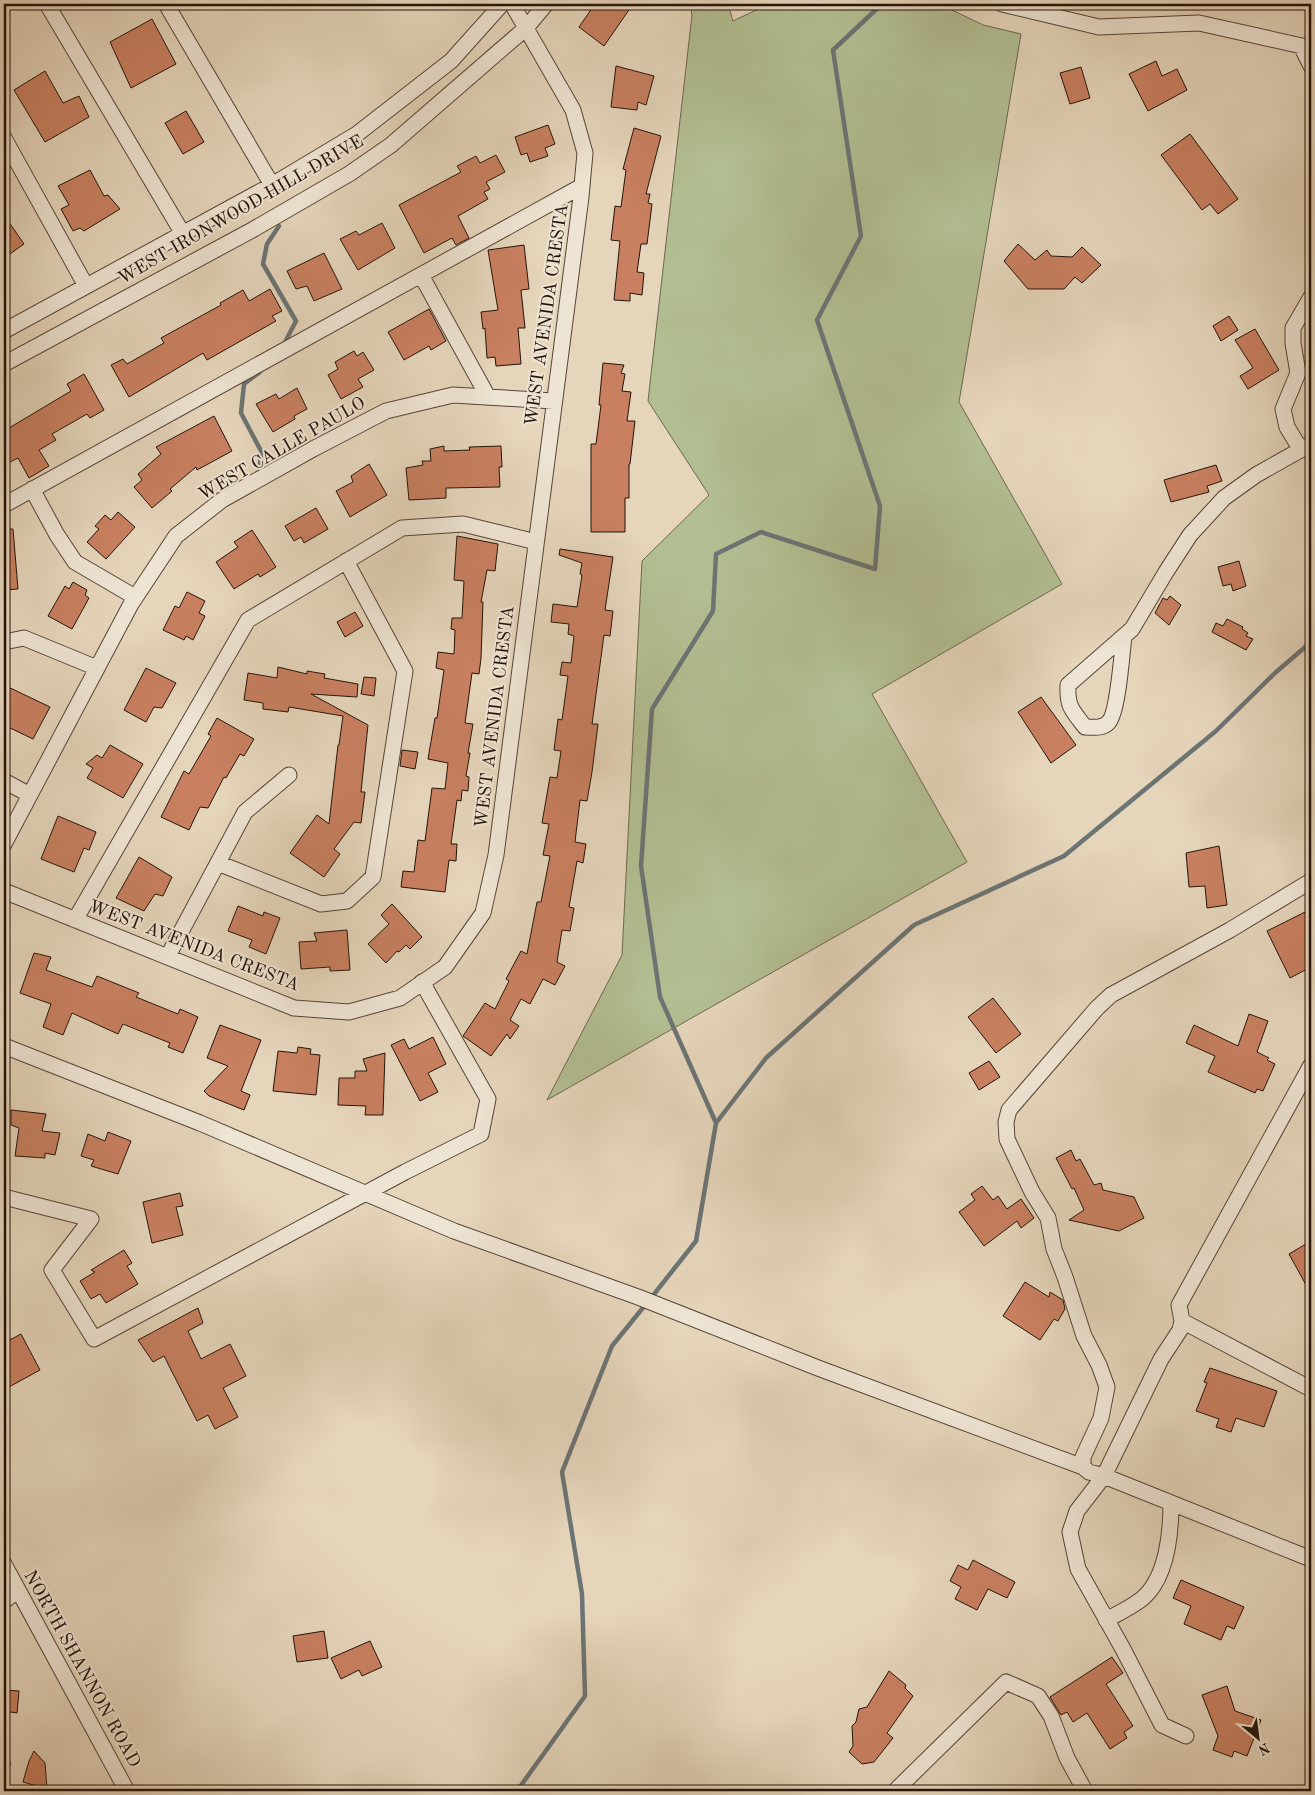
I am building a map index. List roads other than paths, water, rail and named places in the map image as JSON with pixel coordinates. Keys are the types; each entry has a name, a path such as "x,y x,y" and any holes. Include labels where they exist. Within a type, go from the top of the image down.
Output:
{"street":[{"path":"47,4 183,234"},
{"path":"166,4 272,185"},
{"name":"WEST IRONWOOD HILL DRIVE","path":"4,331 272,185 357,134 451,61 502,4"},
{"name":"WEST AVENIDA CRESTA","path":"4,892 294,1008 349,1012 400,998 445,967 483,913 496,854 585,153 573,110 512,4"},
{"name":"WEST IRONWOOD HILL DRIVE","path":"4,364 254,229 349,174 391,145 526,28 546,4"},
{"path":"1002,4 1099,27 1199,23 1306,47 1311,66"},
{"path":"4,138 86,286"},
{"path":"4,505 582,186"},
{"path":"421,275 488,397"},
{"path":"1124,636 1115,706 1109,722 1099,728 1086,727 1072,710 1067,700 1068,685 1124,636 1132,629 1190,535 1224,498 1256,475 1306,447 1287,427 1283,409 1298,373 1292,328 1311,297"},
{"name":"WEST CALLE PAULO","path":"4,844 136,597 176,536 222,500 386,411 453,395 554,401"},
{"path":"32,489 57,535 75,562 136,597"},
{"path":"76,920 248,620 402,528 463,524 536,542"},
{"path":"218,863 321,904 347,901 373,878 405,671 346,561"},
{"path":"4,642 24,638 97,668"},
{"path":"168,956 246,812 289,774"},
{"path":"4,781 30,795"},
{"path":"1084,1467 1083,1457 1101,1418 1107,1387 1099,1365 1084,1336 1065,1276 1054,1249 1048,1218 1032,1192 1007,1139 1006,1122 1009,1110 1097,1008 1111,995 1230,930 1311,881"},
{"path":"4,1197 91,1219 52,1270 94,1339 481,1134 488,1099 422,982"},
{"path":"4,1046 200,1123 454,1230 638,1297 818,1368 1084,1467 1089,1472 1104,1476 1311,1559"},
{"path":"1186,1736 1162,1725 1123,1649 1078,1569 1070,1532 1077,1511 1104,1476 1161,1359 1180,1330 1182,1321 1179,1305 1311,1065"},
{"path":"1182,1321 1311,1388"},
{"path":"1106,1620 1144,1597 1159,1575 1171,1530 1171,1503"},
{"name":"NORTH SHANNON ROAD","path":"4,1564 127,1791"},
{"path":"4,1601 18,1590"},
{"path":"895,1791 1006,1682 1038,1696 1051,1716 1067,1758 1085,1791"}],"waterway":[{"path":"651,1298 696,1241 716,1123 660,997 641,866 652,709 713,611 716,554 761,532 875,569 880,506 817,320 861,236 833,50 882,4"},
{"path":"279,226 267,244 263,264 296,321 283,346"},
{"path":"260,372 244,384 241,413 261,451 260,464"},
{"path":"716,1123 766,1058 914,925 1064,856 1216,731 1275,673 1311,642"},
{"path":"517,1791 585,1696 582,1594 562,1472 612,1346 646,1304"},
{"path":"4,1773 9,1763"}]}
